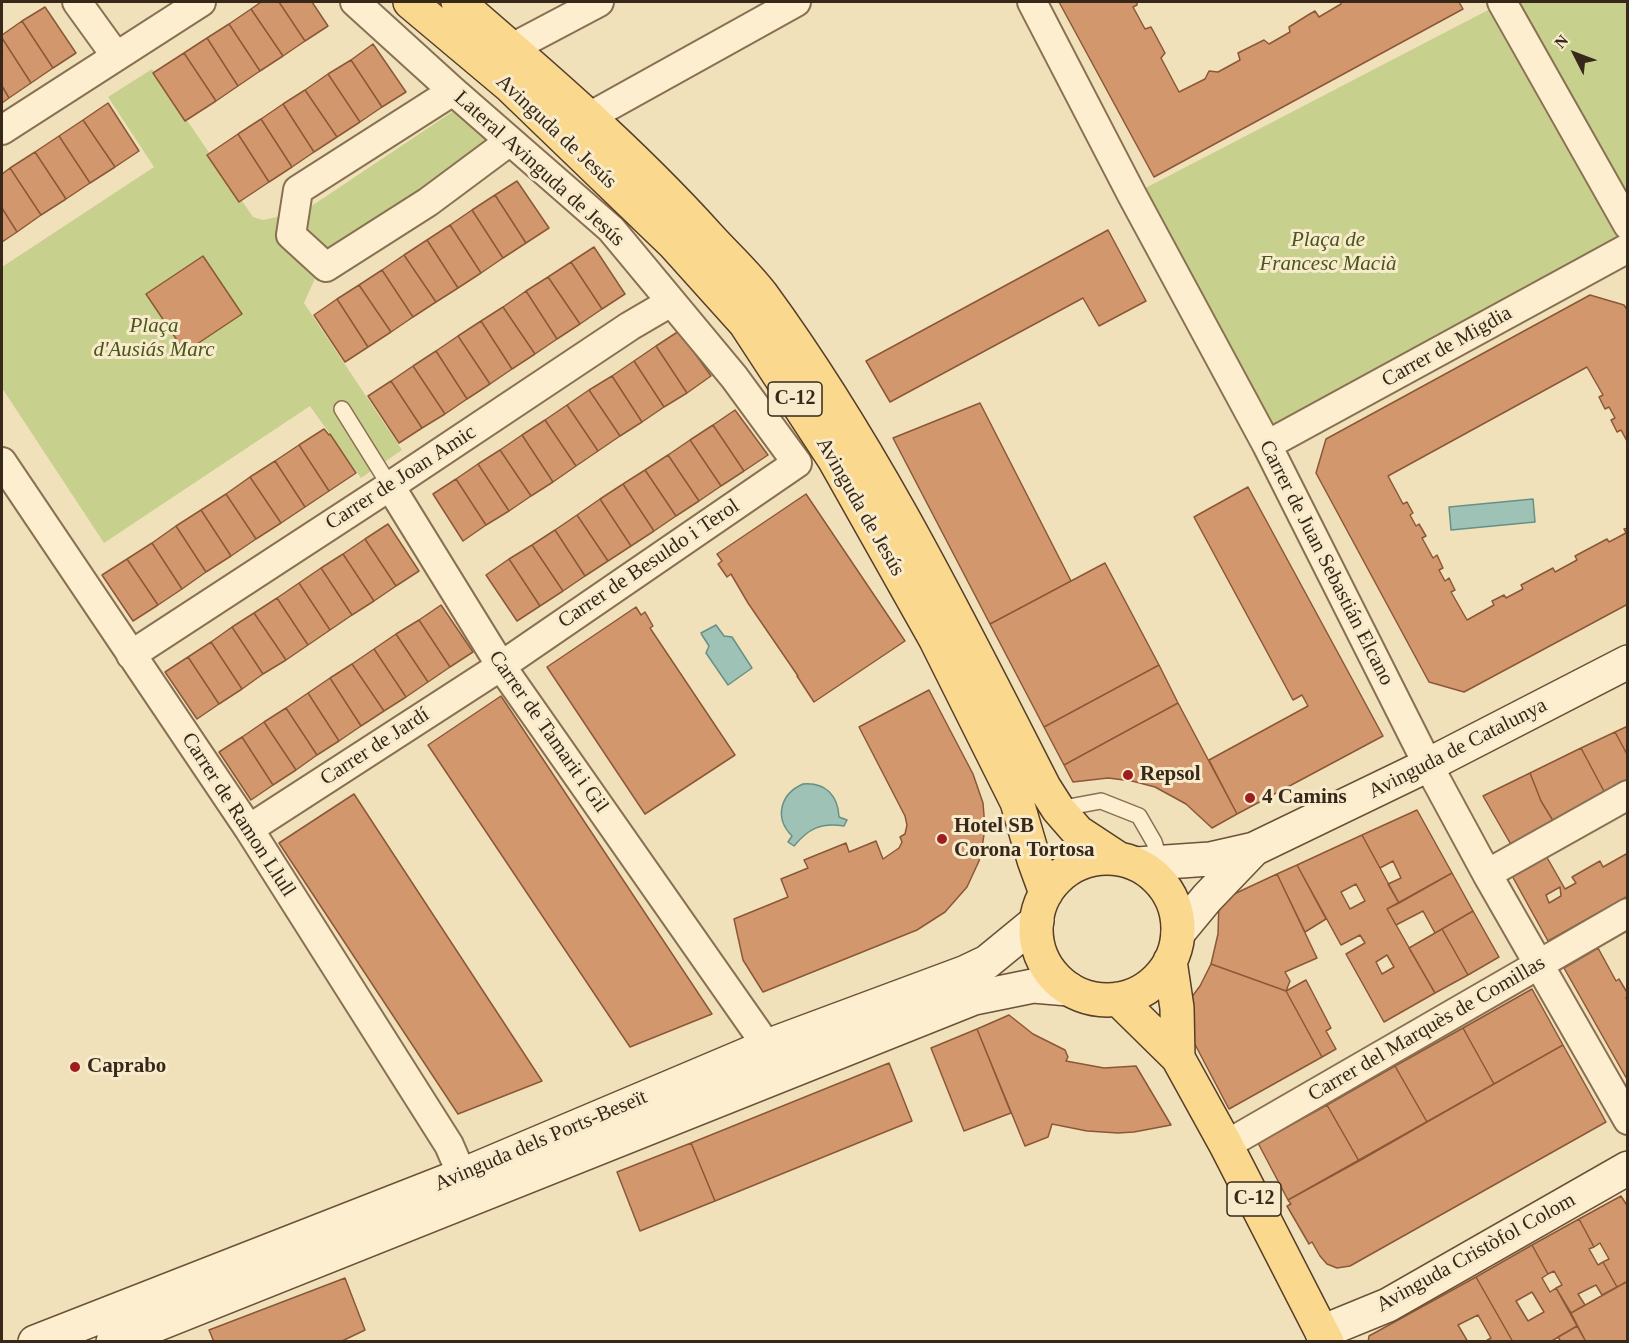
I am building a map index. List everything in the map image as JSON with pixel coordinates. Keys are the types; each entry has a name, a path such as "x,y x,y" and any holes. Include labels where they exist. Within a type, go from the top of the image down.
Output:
{"main road":[{"name":"Avinguda de Jesús","path":"410,2 510,86 673,243 746,323 834,459 936,640 1017,802 1034,860 1041,907"},
{"name":"Avinguda de Jesús","path":"458,2 589,117 681,206 760,294 838,406 935,576 1044,788 1058,809 1078,832 1139,862"},
{"path":"1041,907 1054,882 1077,865 1104,858 1139,862"},
{"name":"C-12","path":"1139,862 1165,888 1174,933 1178,1058"},
{"name":"C-12","path":"1041,907 1038,944 1046,964 1052,974 1069,989 1093,998 1118,999 1149,986 1157,979 1174,933"},
{"name":"C-12","path":"1118,999 1178,1058 1226,1145 1325,1337"}],"street":[{"path":"77,2 116,56"},
{"path":"2,130 201,2"},
{"name":"Lateral Avinguda de Jesús","path":"355,2 611,229 734,377 797,463"},
{"path":"512,48 599,2"},
{"path":"589,117 796,2"},
{"name":"Carrer de Juan Sebastián Elcano","path":"1032,2 1132,195 1267,445 1428,765 1487,874 1628,1120"},
{"path":"1502,2 1628,225"},
{"path":"453,91 298,190 291,235 326,267 428,202 510,141"},
{"name":"Carrer de Migdia","path":"1267,445 1628,248"},
{"name":"Carrer de Joan Amic","path":"131,655 630,326 671,302"},
{"path":"797,463 834,459"},
{"name":"Carrer de Ramon Llull","path":"2,462 249,829 449,1144 462,1175"},
{"name":"Carrer de Besuldo i Terol","path":"501,666 797,463"},
{"name":"Carrer de Tamarit i Gil","path":"390,486 501,666 767,1046"},
{"name":"Avinguda de Catalunya","path":"1254,849 1428,765 1628,662"},
{"name":"Carrer de Jardí","path":"249,829 501,666"},
{"path":"1487,874 1628,795"},
{"path":"1139,862 1210,859 1254,849"},
{"path":"1174,933 1254,849"},
{"name":"Avinguda dels Ports-Beseït","path":"35,1341 462,1175 767,1046 966,972 987,962 1041,907"},
{"name":"Carrer del Marquès de Comillas","path":"1226,1145 1628,913"},
{"name":"Avinguda dels Ports-Beseït","path":"113,1341 974,998 1033,986 1069,989"},
{"name":"Avinguda Cristòfol Colom","path":"1325,1337 1388,1305 1628,1168"}],"lane":[{"name":"Carrer de Tamarit i Gil","path":"342,409 390,486"},
{"path":"1058,809 1101,801 1139,816 1154,842 1139,862"}],"green space":[{"path":"1506,2 1627,2 1627,224"},
{"name":"Plaça de Francesc Macià","path":"1492,8 1627,248 1267,445 1132,195"},
{"name":"Plaça d'Ausiás Marc","path":"152,69 253,217 263,220 304,211 458,108 495,140 325,256 304,303 402,450 361,478 310,406 104,543 2,388 2,267 154,167 108,97"}],"water":[{"path":"1533,499 1535,522 1451,530 1449,507"},
{"path":"716,625 724,636 732,637 752,668 728,685 706,653 709,646 701,633"},
{"path":"803,784 818,785 829,792 836,802 839,817 847,820 844,826 828,825 816,828 804,835 794,846 788,842 792,836 783,822 782,807 789,794"}],"building":[{"path":"261,2 279,2 305,41 283,56 251,9"},
{"path":"279,2 312,2 328,26 305,41"},
{"path":"1059,2 1137,2 1137,5 1133,7 1145,29 1151,27 1165,53 1161,58 1179,92 1205,79 1209,71 1218,72 1240,60 1238,53 1264,40 1269,44 1290,32 1289,27 1308,15 1315,11 1319,17 1341,2 1459,2 1463,9 1154,177"},
{"path":"45,7 76,53 53,68 22,21"},
{"path":"251,9 283,56 260,71 229,24"},
{"path":"22,21 53,68 31,83 2,38 2,35"},
{"path":"229,24 260,71 238,86 207,38"},
{"path":"2,38 31,83 9,98 2,86"},
{"path":"207,38 238,86 216,101 184,53"},
{"path":"373,44 406,92 382,107 351,60"},
{"path":"184,53 216,101 185,121 153,73"},
{"path":"351,60 382,107 360,122 328,74"},
{"path":"328,74 360,122 337,137 305,90"},
{"path":"2,86 9,98 2,103"},
{"path":"305,90 337,137 314,152 283,104"},
{"path":"108,103 139,151 115,167 83,120"},
{"path":"283,104 314,152 292,167 261,119"},
{"path":"261,119 292,167 269,182 238,134"},
{"path":"83,120 115,167 90,183 59,136"},
{"path":"238,134 269,182 239,202 207,155"},
{"path":"59,136 90,183 66,199 35,152"},
{"path":"35,152 66,199 41,215 10,168"},
{"path":"10,168 41,215 17,232 2,208 2,174"},
{"path":"517,181 549,228 526,243 495,195"},
{"path":"495,195 526,243 503,258 472,210"},
{"path":"2,208 17,232 2,242"},
{"path":"472,210 503,258 481,273 450,225"},
{"path":"450,225 481,273 458,288 427,240"},
{"path":"1108,230 1146,301 1099,326 1083,298 890,402 866,361"},
{"path":"427,240 458,288 436,302 404,255"},
{"path":"594,247 625,294 602,309 571,262"},
{"path":"404,255 436,302 413,317 382,270"},
{"path":"203,256 242,314 185,352 146,294"},
{"path":"571,262 602,309 580,324 548,277"},
{"path":"382,270 413,317 391,332 359,285"},
{"path":"548,277 580,324 557,339 526,291"},
{"path":"359,285 391,332 368,347 337,299"},
{"path":"526,291 557,339 535,354 503,307"},
{"path":"1590,295 1624,305 1628,311 1628,443 1621,430 1617,432 1611,420 1615,418 1609,407 1605,409 1599,397 1603,395 1587,367 1388,476 1403,504 1407,502 1416,526 1419,524 1426,536 1422,538 1433,558 1437,555 1443,568 1439,570 1445,581 1449,578 1455,590 1451,592 1467,620 1494,605 1492,601 1504,595 1506,598 1523,589 1521,585 1553,568 1555,572 1577,560 1575,556 1607,539 1609,542 1626,533 1624,529 1628,528 1628,604 1464,692 1429,682 1316,473 1326,439"},
{"path":"337,299 368,347 345,362 314,315"},
{"path":"503,307 535,354 512,369 481,321"},
{"path":"481,321 512,369 490,384 458,336"},
{"path":"679,331 711,376 687,393 656,346"},
{"path":"458,336 490,384 467,399 436,351"},
{"path":"656,346 687,393 664,407 634,361"},
{"path":"436,351 467,399 445,414 413,366"},
{"path":"634,361 664,407 642,422 612,376"},
{"path":"413,366 445,414 422,428 391,381"},
{"path":"612,376 642,422 620,436 589,390"},
{"path":"391,381 422,428 399,443 368,396"},
{"path":"589,390 620,436 598,451 567,405"},
{"path":"980,403 1071,581 990,624 893,438"},
{"path":"567,405 598,451 576,466 545,420"},
{"path":"735,410 768,455 744,471 713,425"},
{"path":"545,420 576,466 553,482 522,435"},
{"path":"713,425 744,471 721,486 690,440"},
{"path":"324,429 330,434 356,473 329,491 299,445"},
{"path":"522,435 553,482 531,496 500,450"},
{"path":"690,440 721,486 699,501 668,455"},
{"path":"299,445 329,491 305,507 275,461"},
{"path":"500,450 531,496 509,511 478,464"},
{"path":"668,455 699,501 676,516 645,470"},
{"path":"275,461 305,507 281,523 250,477"},
{"path":"478,464 509,511 486,525 456,479"},
{"path":"645,470 676,516 654,531 623,484"},
{"path":"250,477 281,523 256,539 226,494"},
{"path":"456,479 486,525 463,541 433,494"},
{"path":"623,484 654,531 631,546 600,499"},
{"path":"1248,487 1383,736 1237,814 1209,760 1308,706 1302,695 1293,700 1194,517"},
{"path":"226,494 256,539 231,556 201,510"},
{"path":"806,494 905,641 814,702 731,574 727,577 718,564 722,561 717,554"},
{"path":"600,499 631,546 608,561 577,515"},
{"path":"201,510 231,556 206,572 176,526"},
{"path":"577,515 608,561 585,576 555,530"},
{"path":"388,524 419,571 396,586 365,539"},
{"path":"176,526 206,572 182,589 152,543"},
{"path":"555,530 585,576 563,591 532,545"},
{"path":"365,539 396,586 374,601 343,554"},
{"path":"152,543 182,589 158,605 127,559"},
{"path":"532,545 563,591 540,606 509,559"},
{"path":"343,554 374,601 352,615 321,568"},
{"path":"127,559 158,605 133,621 102,575"},
{"path":"509,559 540,606 517,621 486,575"},
{"path":"1105,563 1159,665 1044,727 990,624"},
{"path":"321,568 352,615 330,630 299,583"},
{"path":"299,583 330,630 308,645 277,598"},
{"path":"277,598 308,645 286,660 254,613"},
{"path":"441,605 473,652 450,667 419,620"},
{"path":"636,607 641,615 645,612 653,626 650,628 735,755 645,814 547,667"},
{"path":"254,613 286,660 263,674 232,627"},
{"path":"419,620 450,667 428,682 396,634"},
{"path":"232,627 263,674 242,689 211,642"},
{"path":"396,634 428,682 406,697 374,649"},
{"path":"211,642 242,689 219,704 188,657"},
{"path":"374,649 406,697 384,711 352,664"},
{"path":"188,657 219,704 197,719 165,672"},
{"path":"352,664 384,711 361,726 330,678"},
{"path":"1159,665 1178,703 1064,765 1044,727"},
{"path":"330,678 361,726 339,741 308,693"},
{"name":"Hotel SB Corona Tortosa","path":"929,690 973,774 983,803 985,828 982,848 979,861 967,887 945,912 917,930 763,992 743,960 734,919 788,897 781,879 808,868 804,860 846,843 849,852 876,841 883,859 899,848 902,842 900,837 905,834 907,825 905,816 859,727"},
{"path":"308,693 339,741 317,755 286,708"},
{"path":"501,696 712,1014 630,1047 428,745"},
{"path":"1178,703 1237,814 1212,828 1186,804 1155,787 1108,778 1073,782 1064,765"},
{"path":"286,708 317,755 296,770 264,722"},
{"path":"264,722 296,770 273,785 242,737"},
{"path":"1628,726 1628,756 1615,732"},
{"path":"1615,732 1628,756 1628,782 1606,795 1581,748"},
{"path":"242,737 273,785 251,800 219,752"},
{"path":"1581,748 1606,795 1555,824 1541,801 1530,773"},
{"path":"1530,773 1541,801 1555,824 1513,848 1483,796"},
{"path":"354,794 542,1081 458,1114 279,843"},
{"path":"1417,810 1452,873 1399,903 1388,884 1401,878 1393,861 1380,868 1362,835"},
{"path":"1362,835 1399,903 1387,909 1435,993 1384,1022 1346,954 1365,943 1360,935 1341,945 1297,865","holes":["1356,884 1365,901 1350,909 1341,892","1387,955 1394,967 1382,974 1376,962"]},
{"path":"1628,853 1628,896 1548,941 1511,874 1545,854 1565,889 1576,883 1572,877 1600,861 1603,867","holes":["1560,887 1561,896 1549,903 1546,895"]},
{"path":"1297,865 1326,919 1305,932 1277,874"},
{"path":"1452,873 1473,911 1435,933 1423,911 1396,925 1387,909"},
{"path":"1277,874 1317,958 1285,972 1290,981 1286,991 1211,964 1218,934 1219,901"},
{"path":"1473,911 1499,957 1468,975 1442,929"},
{"path":"1442,929 1468,975 1435,993 1409,948"},
{"path":"1598,948 1616,981 1619,979 1628,994 1626,998 1628,1001 1628,1081 1564,968"},
{"path":"1211,964 1286,991 1322,1057 1229,1109 1179,1014 1200,986"},
{"path":"1306,980 1331,1028 1326,1031 1336,1049 1322,1057 1286,991"},
{"path":"1532,989 1563,1045 1494,1084 1463,1028"},
{"path":"1009,1015 1033,1034 1065,1050 1068,1057 1066,1061 1104,1068 1136,1066 1171,1125 1118,1133 1087,1131 1052,1124 1048,1137 1025,1146 977,1029"},
{"path":"1463,1028 1494,1084 1427,1122 1395,1066"},
{"path":"977,1029 1011,1113 964,1131 931,1048"},
{"path":"1563,1045 1606,1122 1350,1266 1337,1268 1327,1264 1312,1242 1309,1244 1287,1206 1291,1204 1288,1200"},
{"path":"889,1063 912,1121 715,1201 691,1143"},
{"path":"1395,1066 1427,1122 1359,1161 1327,1105"},
{"path":"1327,1105 1359,1161 1288,1200 1258,1143"},
{"path":"691,1143 715,1201 640,1231 617,1172"},
{"path":"1621,1196 1628,1207 1628,1281 1617,1287 1603,1262 1609,1259 1600,1243 1594,1247 1579,1219"},
{"path":"1579,1219 1594,1247 1589,1249 1598,1265 1603,1262 1617,1287 1602,1295 1596,1285 1578,1294 1585,1305 1571,1313 1556,1288 1562,1285 1554,1271 1548,1274 1532,1245"},
{"path":"1532,1245 1548,1274 1542,1278 1550,1292 1556,1288 1577,1326 1550,1342 1513,1342 1476,1277","holes":["1532,1292 1544,1312 1528,1321 1516,1301"]},
{"path":"1476,1277 1513,1342 1484,1342 1491,1338 1478,1315 1458,1325 1468,1342 1368,1342 1369,1336"},
{"path":"345,1278 365,1330 340,1342 214,1342 209,1330"},
{"path":"1628,1281 1628,1342 1586,1342 1571,1313"},
{"path":"1577,1326 1586,1342 1561,1342 1558,1337"}],"place":[{"name":"Repsol","path":"1128,775"},
{"name":"4 Camins","path":"1250,798"},
{"name":"Hotel SB Corona Tortosa","path":"942,839"},
{"name":"Caprabo","path":"75,1067"}]}
